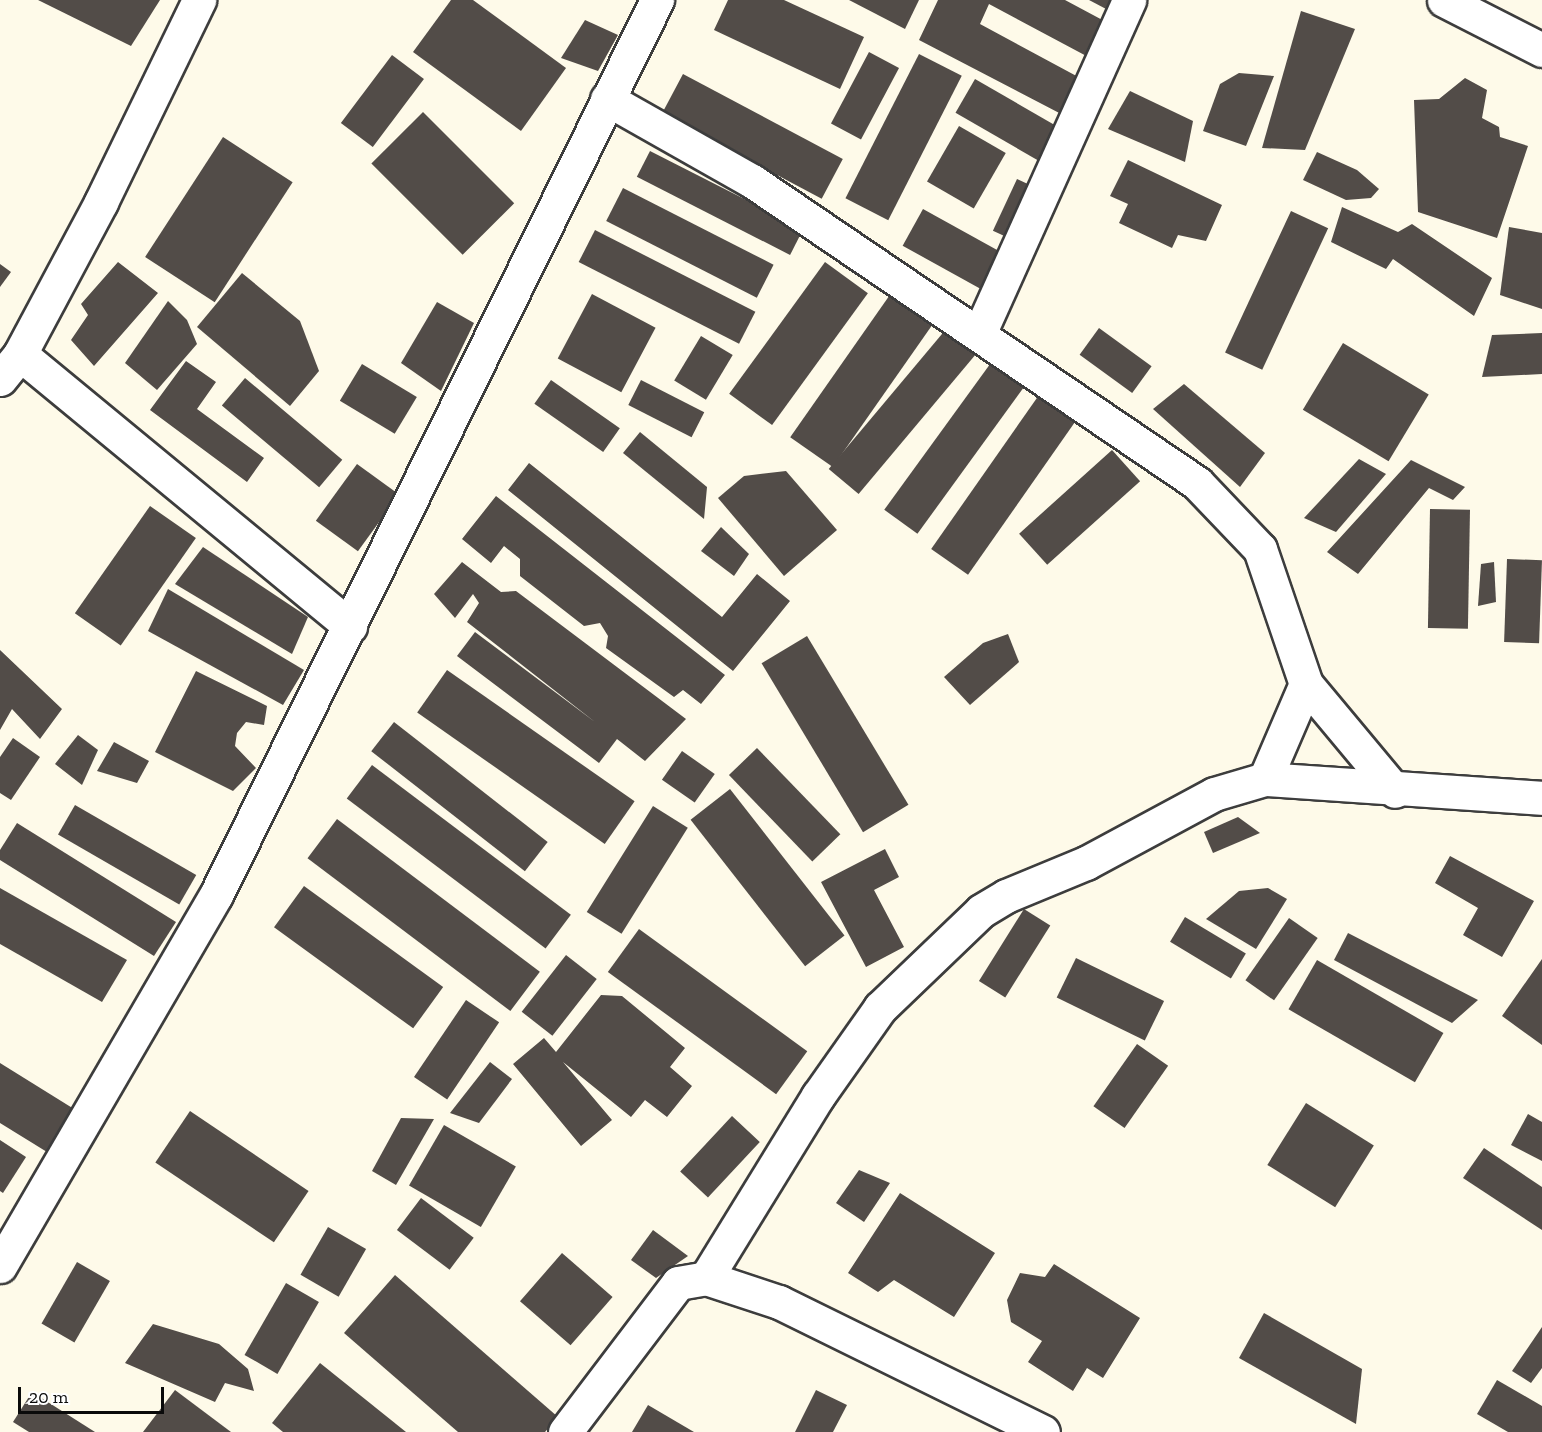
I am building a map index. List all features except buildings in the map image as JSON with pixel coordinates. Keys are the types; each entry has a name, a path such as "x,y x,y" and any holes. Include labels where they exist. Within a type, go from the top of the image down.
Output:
{"street":[{"path":"0,379 20,354 199,0"},
{"path":"0,1266 216,895 657,0"},
{"path":"980,332 1128,0"},
{"path":"1444,0 1542,50"},
{"path":"607,99 752,181 980,332 1150,447 1237,523 1272,571 1306,684 1395,791"},
{"path":"20,354 350,626"},
{"path":"1265,779 1306,684"},
{"path":"706,1278 818,1096 880,1008 981,911 1214,794 1265,779 1395,791 1542,798"},
{"path":"565,1432 604,1373 678,1283 706,1278 779,1302 1042,1432"}]}
